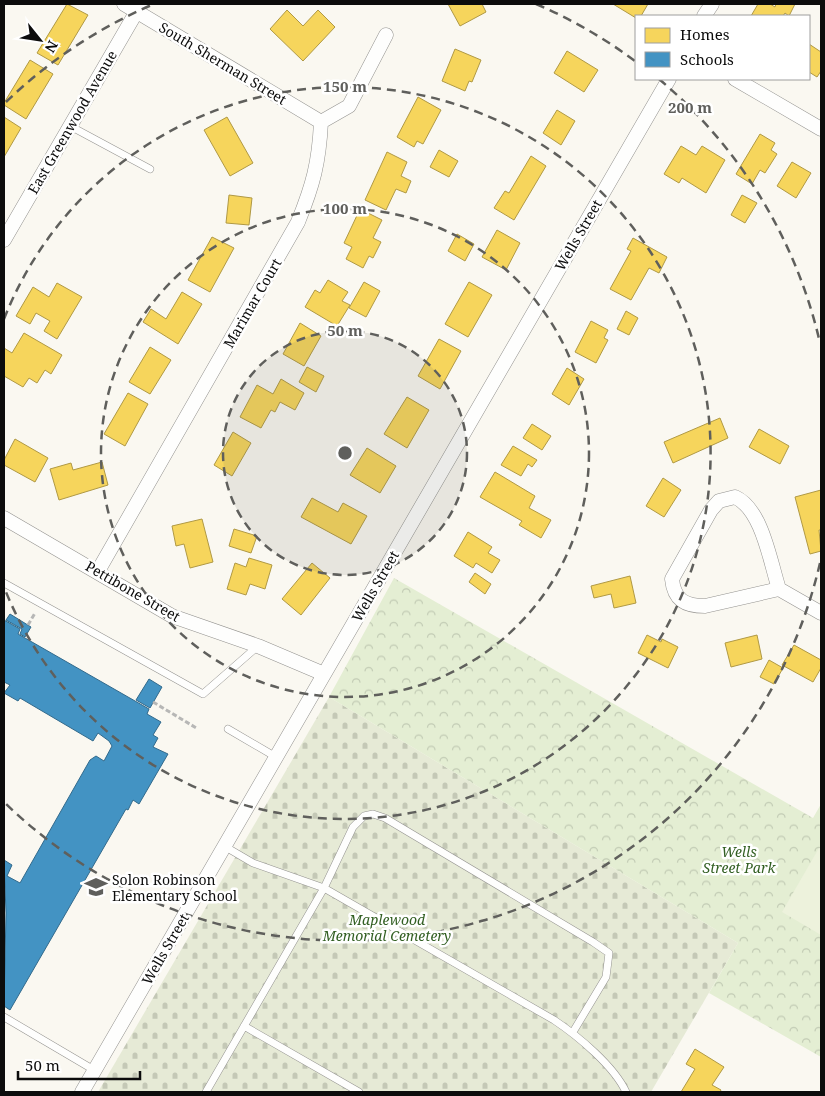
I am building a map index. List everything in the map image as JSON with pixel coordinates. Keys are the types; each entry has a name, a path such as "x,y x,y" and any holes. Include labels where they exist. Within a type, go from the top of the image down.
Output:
{"street":[{"name":"South Sherman Street","path":"124,4 139,8 321,122"},
{"path":"705,15 712,4"},
{"name":"East Greenwood Avenue","path":"4,240 139,8"},
{"path":"321,122 349,106 386,35"},
{"name":"Wells Street","path":"82,1092 668,80"},
{"path":"737,80 821,129"},
{"name":"Marimar Court","path":"98,571 298,222 314,184 320,154 321,122"},
{"path":"779,589 705,606 694,606 677,598 673,590 672,579 711,510 719,501 735,496 743,500 755,514 779,589 821,613"},
{"name":"Pettibone Street","path":"4,518 98,571 172,616 258,646 324,674"}],"lane":[{"path":"70,126 150,169"},
{"path":"4,583 203,694 258,646"},
{"path":"228,729 276,757"},
{"path":"206,1092 324,888 339,854 354,827 364,816 373,814 385,818 593,942 609,954 606,977 573,1032"},
{"path":"224,846 253,863 324,888 573,1032 607,1067 626,1092"},
{"path":"4,1017 94,1070"},
{"path":"244,1026 359,1092"}],"path":[{"path":"153,702 198,729"}],"green space":[{"name":"Wells Street Park","path":"394,578 813,818 821,804 821,1057 709,993 738,943 329,697"},
{"name":"Maplewood Memorial Cemetery","path":"329,697 738,943 651,1092 98,1092"},
{"path":"819,848 821,849 821,935 782,912"}],"building: Homes":[{"path":"67,4 88,15 58,65 37,53"},
{"path":"448,4 482,4 486,12 460,26"},
{"path":"613,4 648,4 642,15 635,15 635,17"},
{"path":"758,4 770,4 775,7 776,4 795,4 790,15 785,13 784,15 752,15"},
{"path":"287,10 303,26 318,10 335,27 303,61 270,29"},
{"path":"810,45 821,52 821,71 817,77 810,73"},
{"path":"455,49 481,60 472,82 469,81 465,91 442,81"},
{"path":"567,51 598,70 584,92 554,73"},
{"path":"30,60 53,74 26,119 4,105 4,103"},
{"path":"418,97 441,110 423,144 417,141 414,147 397,137"},
{"path":"557,110 575,121 561,145 543,133"},
{"path":"4,117 21,128 4,157"},
{"path":"227,117 253,163 230,176 204,130"},
{"path":"760,134 775,143 771,150 777,154 765,173 760,170 752,184 736,174"},
{"path":"681,146 696,155 702,146 725,160 706,193 682,178 679,183 664,174"},
{"path":"439,150 458,161 449,177 430,167"},
{"path":"387,152 407,162 401,176 411,181 406,193 396,189 386,210 365,200"},
{"path":"531,156 546,166 514,220 494,208 505,191 509,193"},
{"path":"792,162 811,173 796,198 777,186"},
{"path":"229,195 252,198 249,225 226,223"},
{"path":"742,195 757,203 745,223 731,215"},
{"path":"360,209 382,220 373,238 381,242 373,258 369,256 363,268 346,259 352,247 344,243"},
{"path":"497,230 520,243 506,270 482,257"},
{"path":"457,234 474,244 465,261 448,251"},
{"path":"212,237 234,248 210,292 188,280"},
{"path":"633,238 667,257 659,273 649,268 631,300 610,289 631,251 627,249"},
{"path":"328,280 348,292 342,301 350,305 337,326 305,307 315,290 320,293"},
{"path":"364,282 380,291 366,317 349,308"},
{"path":"469,282 492,295 468,337 445,324"},
{"path":"57,283 82,297 57,339 44,331 50,321 36,313 30,324 16,316 33,287 49,297"},
{"path":"182,292 202,304 178,344 143,322 151,309 166,319"},
{"path":"626,311 638,318 629,335 617,329"},
{"path":"591,321 608,330 604,338 608,340 596,363 575,352"},
{"path":"300,323 321,336 304,366 283,354"},
{"path":"24,333 62,355 51,374 45,370 37,383 29,378 23,387 4,376 4,348 12,353"},
{"path":"439,339 461,351 440,389 418,376"},
{"path":"150,347 171,360 150,394 129,382"},
{"path":"307,367 324,376 316,392 299,382"},
{"path":"567,368 584,379 569,405 552,394"},
{"path":"281,379 304,393 295,410 280,402 275,412 271,410 261,428 240,417 257,385 273,394"},
{"path":"128,393 148,404 125,446 104,434"},
{"path":"407,397 429,410 407,448 384,434"},
{"path":"720,418 728,438 673,463 664,442"},
{"path":"532,424 551,436 542,450 523,438"},
{"path":"759,429 789,446 780,464 749,447"},
{"path":"233,432 251,443 232,476 214,465"},
{"path":"15,439 48,458 35,482 4,465 4,460"},
{"path":"513,446 537,460 532,467 528,464 521,476 501,465"},
{"path":"367,448 396,466 380,493 350,475"},
{"path":"102,462 108,485 59,500 50,469 71,463 73,470"},
{"path":"495,472 535,496 529,508 551,520 541,538 519,525 522,521 480,497"},
{"path":"663,478 681,490 664,517 646,506"},
{"path":"821,490 821,530 819,530 821,551 810,554 795,497"},
{"path":"312,498 338,512 343,503 367,516 351,544 301,517"},
{"path":"202,519 213,562 190,568 184,544 176,546 172,526"},
{"path":"234,529 257,536 251,553 229,546"},
{"path":"468,532 492,547 488,553 500,560 492,573 476,563 473,568 454,556"},
{"path":"249,558 272,565 265,589 250,584 246,595 227,589 235,563 246,567"},
{"path":"312,563 330,578 301,615 282,599"},
{"path":"475,573 491,584 485,594 469,582"},
{"path":"630,576 636,603 614,608 611,594 594,598 591,586"},
{"path":"647,635 661,642 662,639 678,647 668,668 638,653"},
{"path":"757,635 762,659 731,667 725,643"},
{"path":"794,645 821,660 821,668 813,682 782,665"},
{"path":"769,660 783,668 774,684 760,677"},
{"path":"695,1049 724,1067 712,1085 721,1090 720,1092 681,1092 695,1069 686,1064"}],"building: Schools":[{"path":"10,614 31,627 25,637 20,634 22,629 6,620"},
{"name":"Solon Robinson Elementary School","path":"4,620 20,629 18,634 149,709 147,714 161,722 153,735 158,738 153,747 168,754 139,804 133,800 128,810 126,809 10,1010 4,1006 6,913 4,860 12,865 7,876 20,883 90,760 96,756 104,761 112,746 109,741 98,733 93,741 20,698 18,701 4,693 10,685 4,682"},
{"path":"149,679 162,687 150,708 136,700"}],"place":[{"name":"Solon Robinson Elementary School","path":"96,887"}]}
